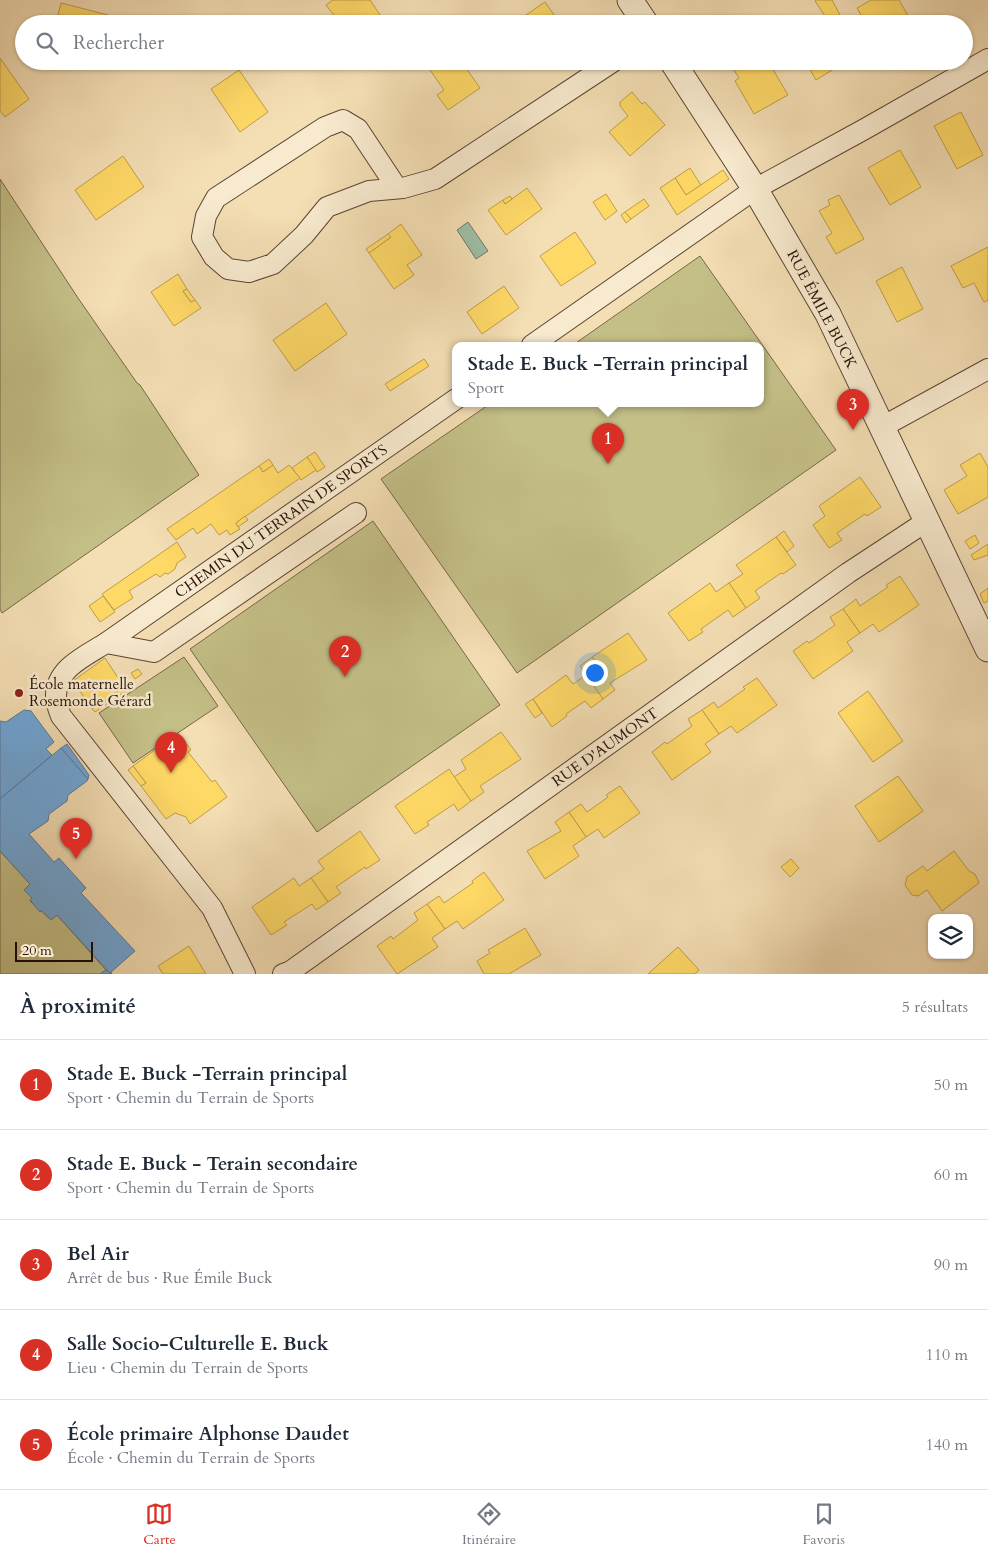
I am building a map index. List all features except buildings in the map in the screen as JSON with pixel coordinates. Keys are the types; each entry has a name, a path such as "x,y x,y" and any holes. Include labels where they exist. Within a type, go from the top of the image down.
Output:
{"street":[{"path":"630,0 640,15"},
{"path":"973,68 988,59"},
{"path":"397,188 358,129 343,120 325,126 216,198 206,216 202,237 214,257 228,270 249,272 273,264 304,235 327,207 368,192 397,188 435,179 600,70"},
{"name":"RUE ÉMILE BUCK","path":"678,70 755,189 828,314 988,649"},
{"path":"536,342 755,189 969,70"},
{"path":"882,427 988,369"},
{"name":"CHEMIN DU TERRAIN DE SPORTS","path":"246,974 212,908 61,716 55,699 58,680 74,663 106,643 452,402"},
{"path":"106,643 154,652 356,513"},
{"name":"RUE D'AUMONT","path":"283,974 291,971 848,573 927,521"}],"shaded area":[{"path":"0,179 78,298 140,385 199,475 2,613 0,609"},
{"path":"468,222 488,251 476,259 457,230"},
{"path":"700,256 760,342 577,342"},
{"path":"764,347 836,450 517,673 381,479 485,407 764,407"},
{"path":"373,521 500,705 317,832 190,649"},
{"path":"184,657 218,706 133,763 99,713"},
{"path":"0,851 30,884 24,890 32,898 30,901 51,920 57,915 106,970 100,974 0,974"}],"place":[{"name":"Bel Air","path":"853,430"},
{"name":"Stade E. Buck -Terrain principal","path":"608,464"},
{"name":"Stade E. Buck - Terain secondaire","path":"345,677"},
{"name":"École maternelle Rosemonde Gérard","path":"19,693"},
{"name":"Salle Socio-Culturelle E. Buck","path":"171,773"},
{"name":"École primaire Alphonse Daudet","path":"76,859"}]}
